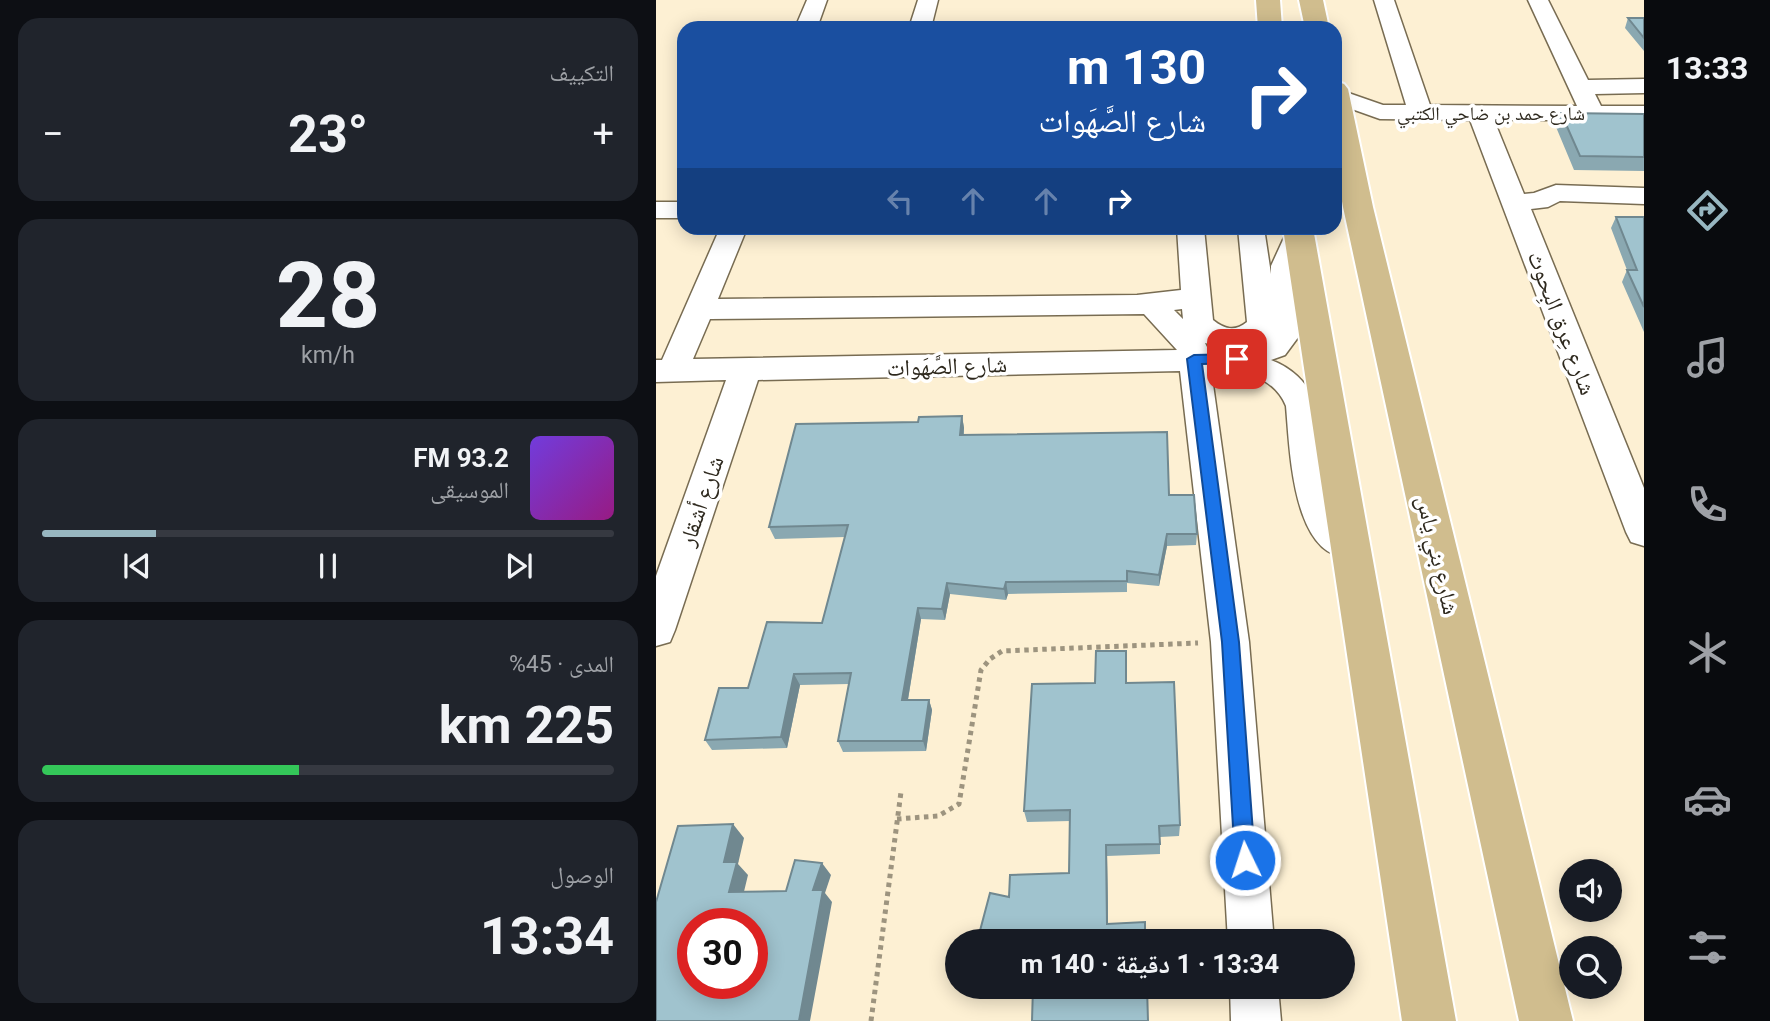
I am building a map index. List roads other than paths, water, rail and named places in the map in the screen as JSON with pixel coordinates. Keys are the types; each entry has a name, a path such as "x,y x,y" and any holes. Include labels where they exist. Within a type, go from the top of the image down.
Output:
{"main road":[{"path":"1267,0 1269,21"},
{"path":"1311,0 1316,21"},
{"name":"شارع بني ياس","path":"1342,122 1345,137 1346,204 1546,1021"},
{"path":"1299,235 1429,1021"}],"street":[{"path":"809,21 817,0"},
{"path":"922,21 927,0"},
{"path":"1384,0 1421,114"},
{"path":"1538,0 1593,113"},
{"path":"1580,88 1644,86"},
{"name":"شارع حمد بن ضاحي الكتبي","path":"1342,95 1380,112 1644,113"},
{"name":"شارع حمد بن ضاحي الكتبي","path":"1345,137 1380,112"},
{"name":"شارع عِرق البِحوث","path":"1480,114 1644,532"},
{"path":"1502,170 1534,176 1556,193"},
{"path":"1515,202 1539,201 1556,193 1644,196"},
{"path":"656,210 677,211"},
{"path":"665,371 700,309 730,235"},
{"path":"1192,235 1198,323 1209,333 1240,338 1259,329 1262,318 1252,235"},
{"name":"شارع الصَّهَوات","path":"665,371 1237,359 1274,348 1287,332 1284,306 1285,266 1297,235"},
{"path":"700,309 1151,304 1196,298"},
{"path":"1151,304 1192,346 1231,642 1250,929"},
{"name":"شارع الصَّهَوات","path":"1237,359 1280,375 1298,394 1304,418 1314,505 1333,538 1344,544 1352,544"},
{"name":"شارع أشقار","path":"656,630 745,371"},
{"path":"1255,999 1256,1021"}]}
